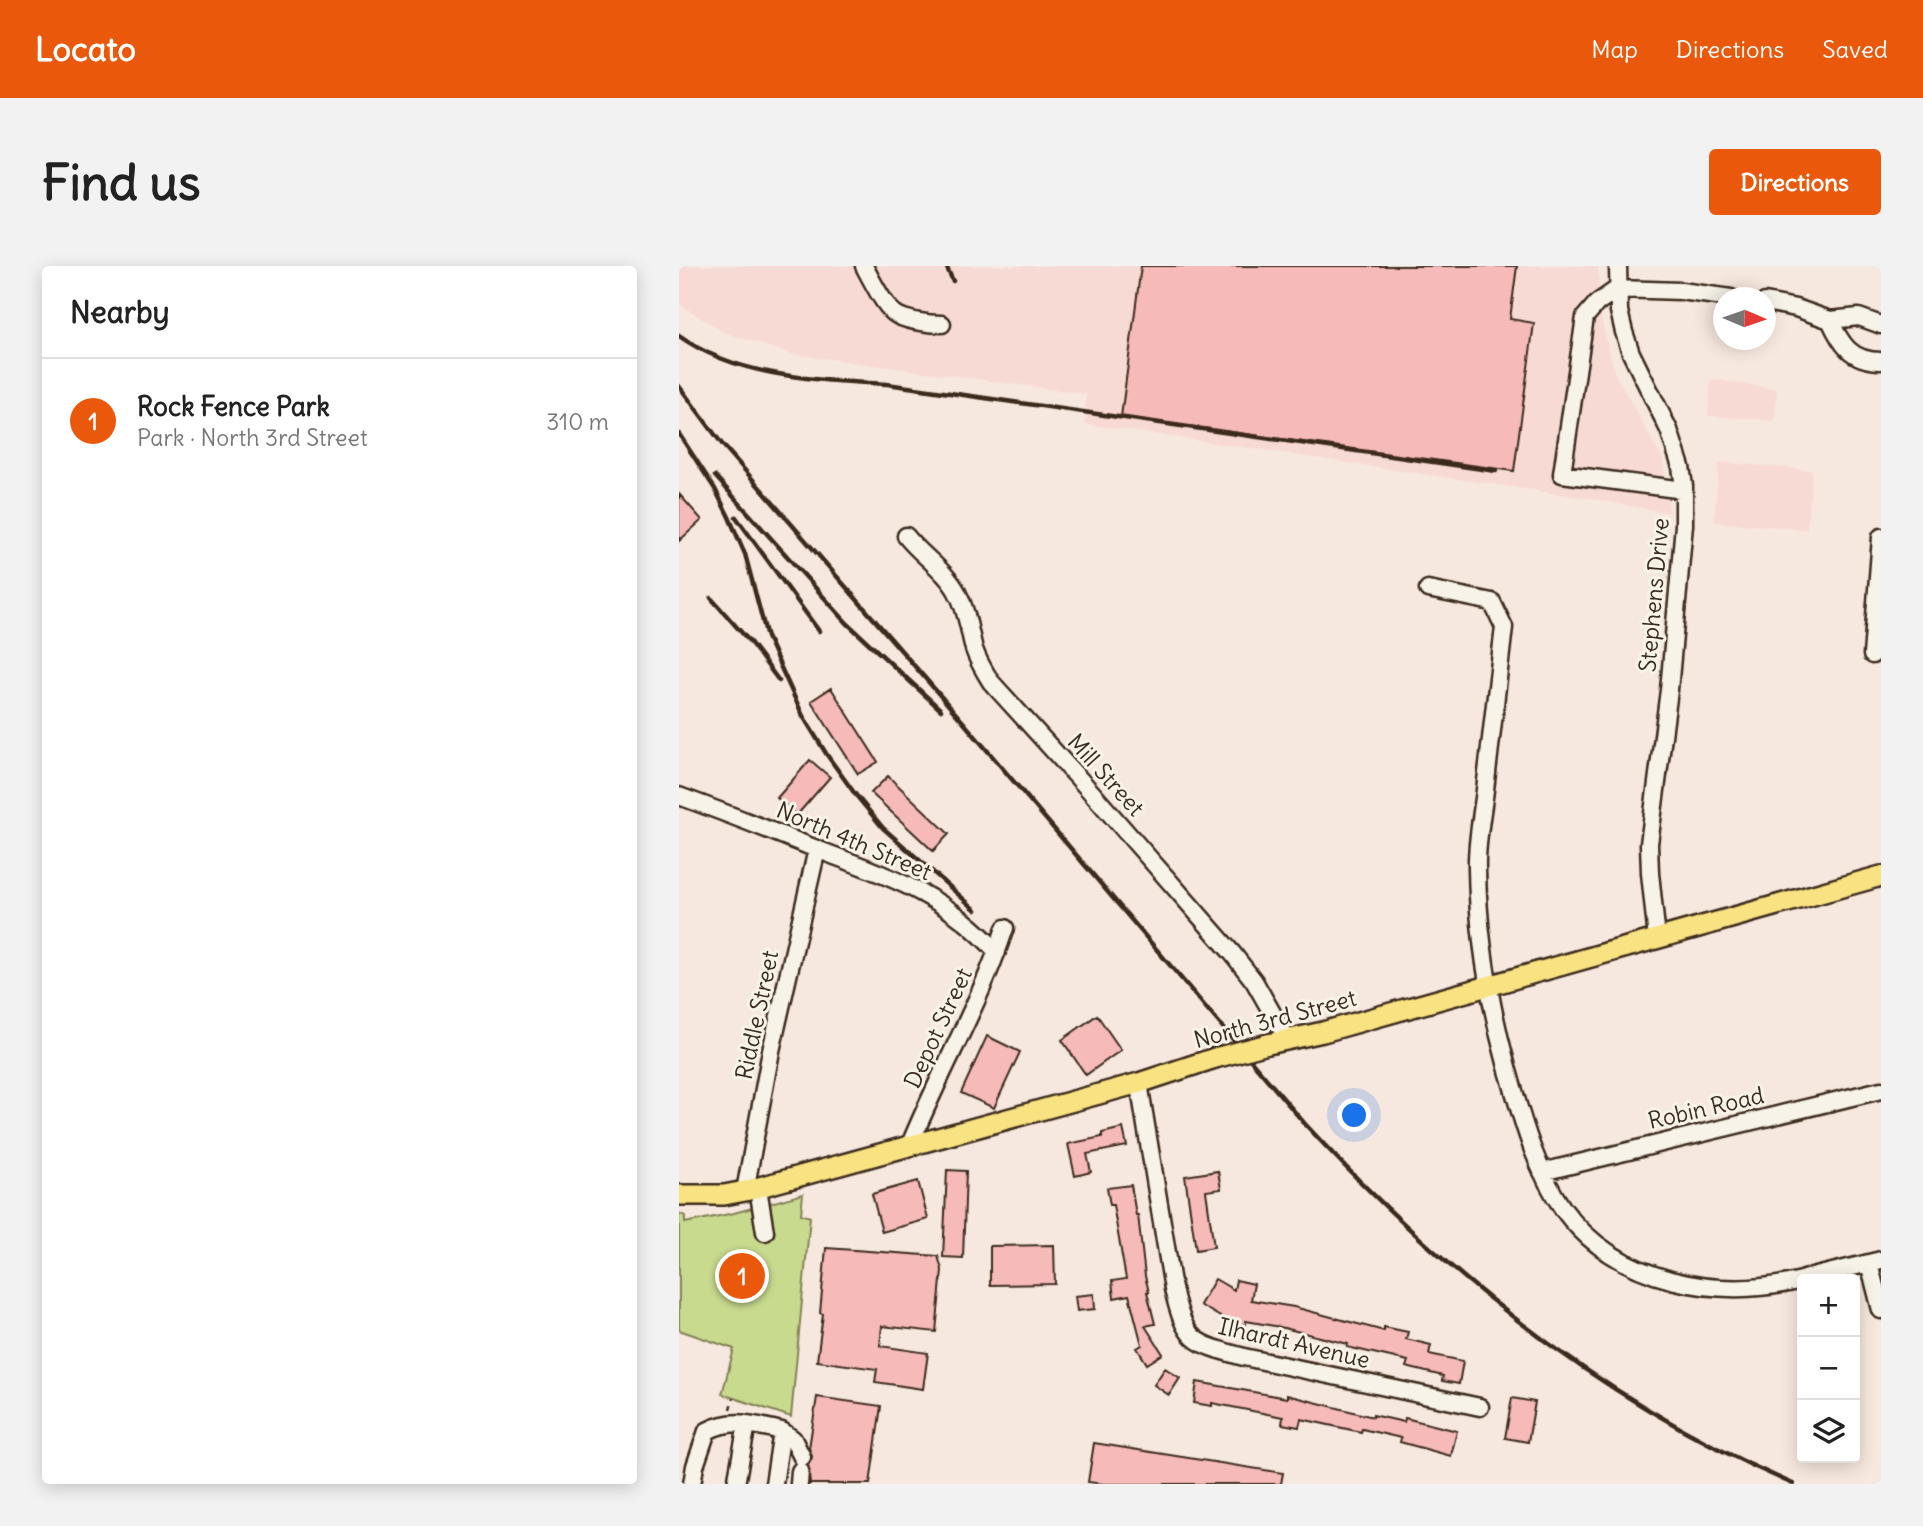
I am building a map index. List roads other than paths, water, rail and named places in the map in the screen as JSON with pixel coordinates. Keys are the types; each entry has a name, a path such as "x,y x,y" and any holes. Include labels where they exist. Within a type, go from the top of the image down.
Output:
{"main road":[{"name":"North 3rd Street","path":"679,1195 724,1195 751,1189 1139,1083 1215,1058 1323,1032 1881,876"}],"street":[{"path":"865,266 873,283 894,313 926,324 942,324"},
{"name":"Stephens Drive","path":"1618,266 1617,289 1623,332 1669,430 1681,467 1684,490 1684,525 1669,690 1649,844 1657,939"},
{"path":"1684,490 1562,474 1585,317 1597,303 1617,289 1681,291 1713,295"},
{"path":"1776,304 1830,320 1859,317 1881,325"},
{"path":"1830,320 1841,343 1858,357 1881,361"},
{"name":"Mill Street","path":"906,536 957,591 978,661 991,682 1233,954 1254,981 1277,1041"},
{"path":"1872,655 1881,537"},
{"path":"1428,589 1492,602 1504,627 1476,866 1479,925 1487,986 1519,1110 1542,1172 1563,1209 1584,1233 1610,1254 1659,1276 1716,1289 1754,1289 1797,1281"},
{"name":"North 4th Street","path":"679,796 894,879 938,901 969,924 997,952"},
{"name":"Riddle Street","path":"765,1232 751,1189 771,1051 817,849"},
{"name":"Depot Street","path":"909,1147 947,1060 985,983 1005,928"},
{"name":"Ilhardt Avenue","path":"1139,1083 1173,1289 1181,1320 1190,1336 1208,1348 1244,1357 1481,1407"},
{"name":"Robin Road","path":"1542,1172 1881,1090"},
{"path":"1826,1274 1875,1261 1881,1310"},
{"path":"692,1484 707,1431 722,1423 747,1424 782,1432 793,1439 800,1471"},
{"path":"736,1484 747,1424"},
{"path":"773,1484 782,1432"}],"railway":[{"path":"946,266 953,281"},
{"path":"679,336 727,361 779,374 887,384 1496,471"},
{"path":"679,386 722,444 964,723 1305,1124 1358,1179 1470,1282 1530,1330 1592,1374 1657,1415 1793,1484"},
{"path":"679,434 715,489 729,517 745,554 767,637 803,716 827,755 883,828 976,910"},
{"path":"715,476 847,623 941,710"},
{"path":"736,517 819,631"},
{"path":"711,598 750,642 779,681"}],"place":[{"name":"Rock Fence Park","path":"742,1276"}]}
